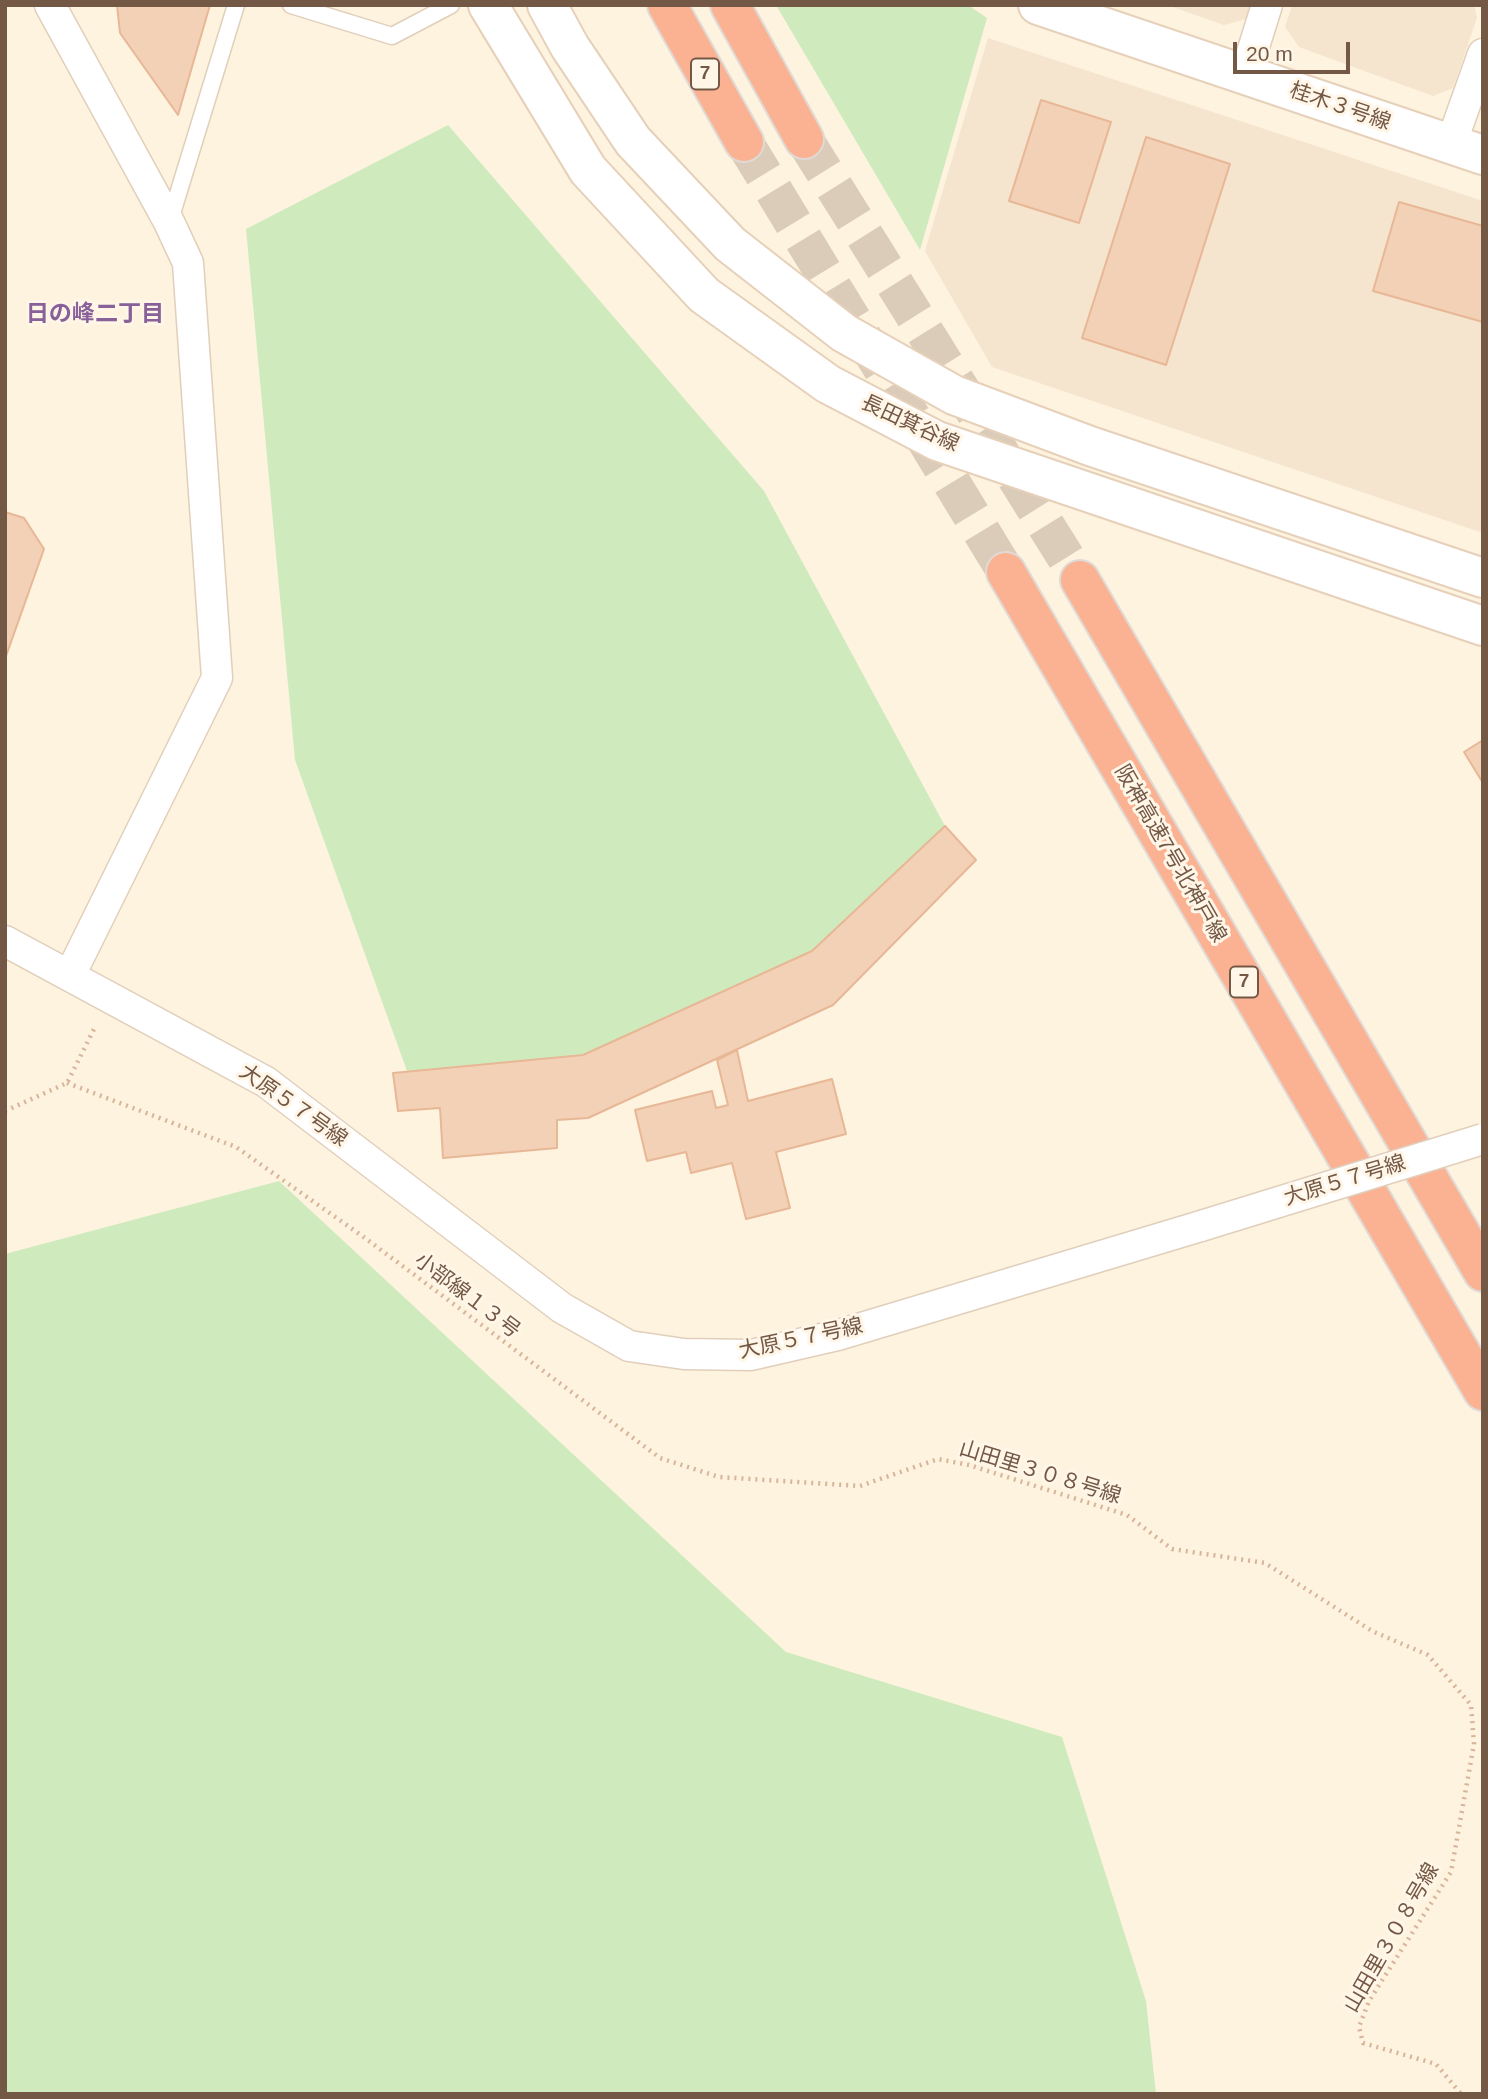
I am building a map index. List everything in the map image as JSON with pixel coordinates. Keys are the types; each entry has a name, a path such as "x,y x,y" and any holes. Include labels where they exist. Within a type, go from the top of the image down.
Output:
{"highway":[{"name":"7","path":"667,5 744,142"},
{"path":"730,5 804,139"},
{"name":"阪神高速7号北神戸線","path":"1006,572 1483,1391"},
{"path":"1080,580 1483,1272"}],"street":[{"path":"50,5 169,222 188,263 217,678 70,975"},
{"name":"長田箕谷線","path":"488,5 588,170 704,295 828,384 937,441 1483,626"},
{"path":"547,5 570,47 633,141 730,244 844,334 954,395 1090,446 1483,578"},
{"name":"桂木３号線","path":"1038,5 1467,149"},
{"path":"1245,75 1267,5"},
{"path":"1467,149 1483,54"},
{"name":"大原５７号線","path":"5,940 266,1082 562,1308 629,1346 684,1354 751,1355 838,1335 1483,1139"}],"lane":[{"path":"169,222 236,5"},
{"path":"291,5 392,37 451,5"}],"path":[{"path":"5,1111 67,1083 110,996"},
{"name":"小部線１３号","path":"67,1083 236,1147 660,1458 719,1477 860,1486"},
{"name":"山田里３０８号線","path":"860,1486 938,1460 969,1465 1127,1515 1172,1549 1265,1563 1372,1630 1428,1655 1471,1705 1474,1744 1454,1859 1451,1872 1432,1906 1369,2001 1359,2027 1363,2043 1436,2064 1461,2094"}],"shaded area":[{"path":"1167,5 1256,5 1253,17 1224,25"},
{"path":"1292,5 1474,5 1477,18 1453,88 1433,96 1299,47 1285,27"},
{"path":"988,38 1483,201 1483,533 992,367 925,251"}],"green space":[{"path":"776,5 968,5 987,18 920,250"},
{"path":"448,125 764,491 945,826 812,951 583,1055 407,1071 295,760 246,229"},
{"path":"279,1181 786,1652 1062,1737 1146,2001 1156,2094 5,2094 5,1254"}],"building":[{"path":"117,5 210,5 178,115 120,33"},
{"path":"1041,100 1111,122 1079,223 1009,201"},
{"path":"1146,137 1230,164 1166,365 1082,338"},
{"path":"1399,202 1483,226 1483,322 1373,291"},
{"path":"5,512 24,518 44,549 5,659"},
{"path":"1483,740 1483,783 1464,752"},
{"path":"945,826 976,860 833,1005 588,1118 557,1120 557,1148 443,1158 440,1108 398,1111 393,1073 583,1055 812,951"},
{"path":"737,1050 748,1101 832,1079 846,1134 776,1152 790,1208 746,1219 732,1163 691,1173 686,1152 647,1161 635,1110 712,1091 716,1108 728,1105 717,1060"}],"tunnel":[{"path":"804,139 1080,580"},
{"path":"744,142 1006,572"}],"district":[{"name":"日の峰二丁目","path":"95,315"}]}
